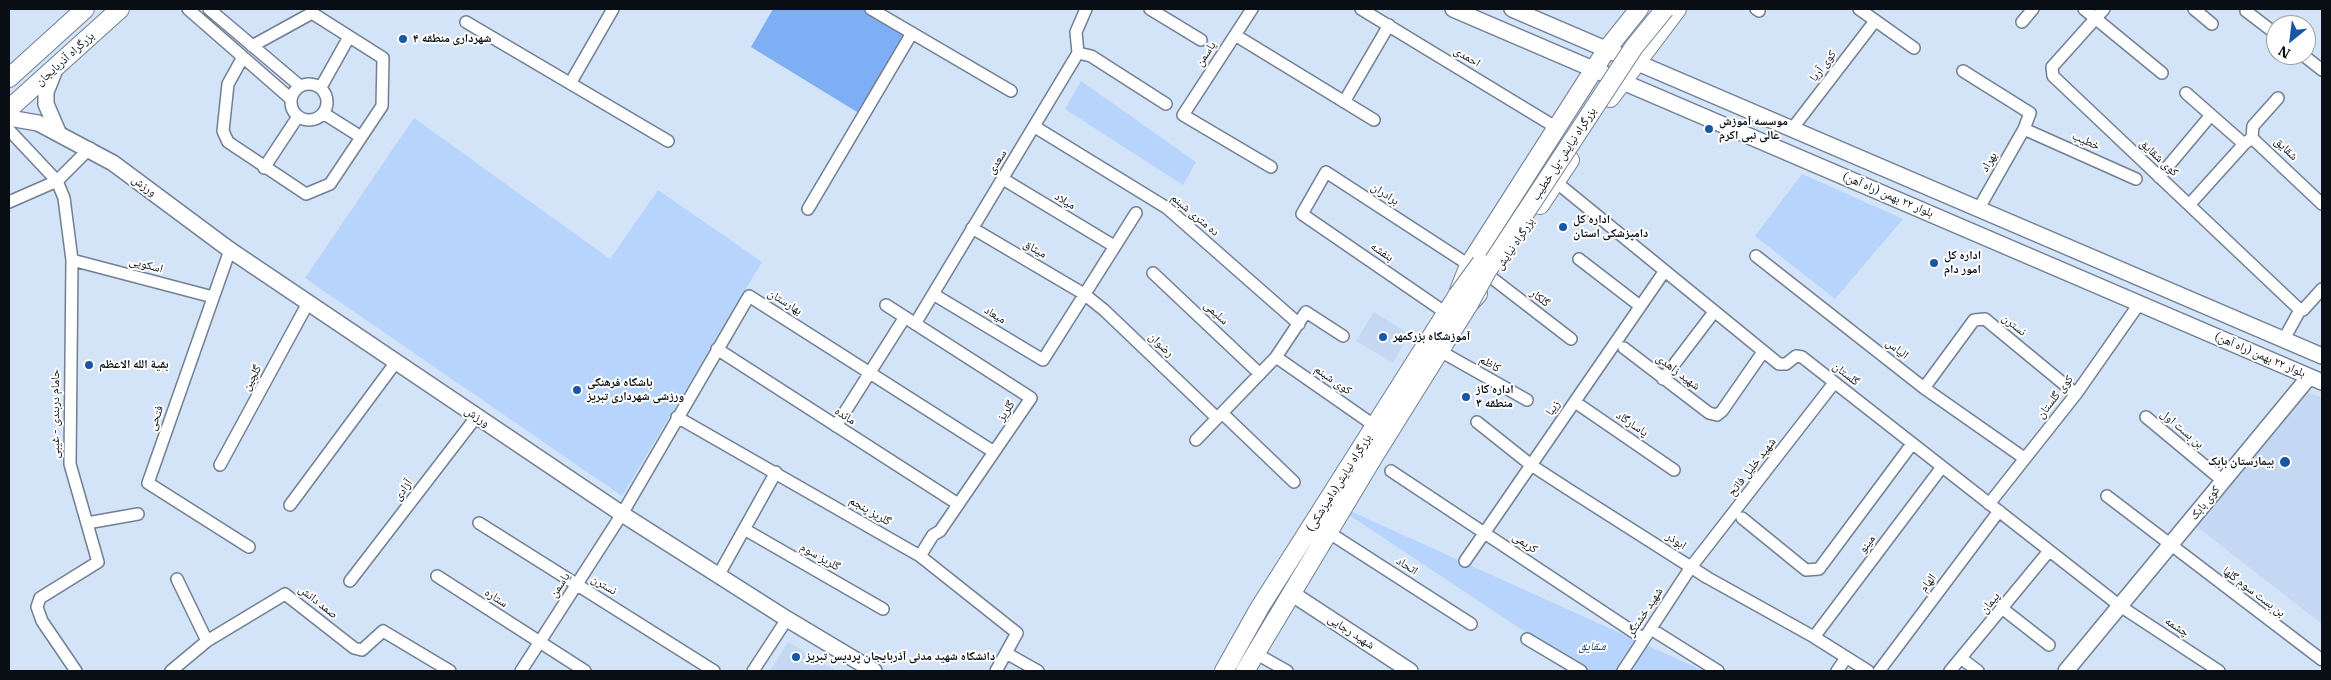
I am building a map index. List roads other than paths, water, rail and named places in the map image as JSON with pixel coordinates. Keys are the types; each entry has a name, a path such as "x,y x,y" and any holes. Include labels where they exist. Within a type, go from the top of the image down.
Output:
{"highway":[{"name":"بزرگراه آذربایجان","path":"9,78 85,9"},
{"name":"بزرگراه آذربایجان","path":"9,109 120,9"},
{"path":"1463,300 1469,265 1607,49 1639,9"},
{"name":"بزرگراه نیایش-پل خطیب","path":"1463,300 1626,41 1653,9"},
{"name":"بزرگراه نیایش-پل خطیب","path":"1463,300 1487,271 1634,47 1673,10"},
{"name":"بزرگراه نیایش","path":"1463,300 1492,278 1622,81 1673,10"},
{"path":"1557,128 1581,143"},
{"name":"بزرگراه نیایش(دامپزشکی)","path":"1224,671 1260,607 1446,313 1463,300"},
{"name":"بزرگراه نیایش(دامپزشکی)","path":"1245,671 1440,351 1463,300"}],"main road":[{"name":"بلوار ۲۲ بهمن (راه آهن)","path":"1453,9 2316,380"},
{"name":"بلوار ۲۲ بهمن (راه آهن)","path":"1512,9 2322,356"},
{"path":"9,64 27,62"},
{"path":"56,67 46,92 46,104 58,132"},
{"name":"ورزش","path":"9,118 38,123 90,148 230,250 622,514 787,619 874,671"},
{"name":"کوی بابک","path":"2066,671 2224,481 2316,380"},
{"name":"شهید رجایی","path":"1291,593 1410,671"}],"street":[{"path":"188,9 291,99"},
{"path":"209,9 300,86"},
{"path":"571,82 613,9"},
{"path":"871,9 1012,91"},
{"path":"1086,9 1076,32 1078,53 1090,56 1166,104"},
{"path":"1150,9 1201,40"},
{"name":"یاسمن","path":"1252,9 1184,115 1271,167"},
{"name":"احمدی","path":"1361,9 1557,128"},
{"path":"1859,9 1914,48"},
{"path":"2022,22 2033,9"},
{"path":"2084,9 2162,73"},
{"path":"2095,18 2104,9"},
{"path":"2194,9 2212,24"},
{"path":"2246,11 2266,26"},
{"path":"243,57 228,84 222,131 228,142 264,168 306,194 330,184 382,106 383,58 312,13 252,46"},
{"name":"کوی شقایق","path":"2095,18 2052,67 2054,76 2300,310"},
{"name":"کوی آریا","path":"1792,128 1875,21"},
{"path":"466,22 571,82 668,141"},
{"path":"1344,102 1389,25"},
{"path":"808,209 912,33"},
{"path":"1235,35 1374,120"},
{"path":"320,87 349,37"},
{"name":"سعدی","path":"915,324 972,228 1035,128 1078,53"},
{"path":"1964,71 2028,111 2030,117 2024,129"},
{"path":"310,82 320,87 328,99 323,114 310,121 297,118 291,109 291,99 300,86 310,82"},
{"name":"شقایق","path":"2186,92 2211,115 2248,141 2322,204"},
{"path":"2189,204 2248,141 2253,126 2278,98"},
{"path":"323,114 361,137"},
{"path":"2160,177 2211,115"},
{"path":"264,168 297,118"},
{"name":"ده متری شبنم","path":"1035,128 1167,208 1299,324"},
{"name":"خطیب","path":"2024,129 2136,179"},
{"name":"بهراد","path":"1979,208 2024,129"},
{"name":"حامام دربندی - غیبی","path":"9,130 57,181 64,198 72,260 70,464 98,562 40,598 37,607 42,621 76,671"},
{"path":"9,202 57,181 90,148"},
{"name":"برادران","path":"1302,214 1326,172 1469,265"},
{"name":"میلاد","path":"1003,179 1114,246"},
{"name":"گلستان","path":"1556,182 1763,352 1783,365 1799,356 2120,606"},
{"path":"1084,294 1136,213"},
{"name":"بنفشه","path":"1302,214 1446,313"},
{"name":"میثاق","path":"972,228 1084,294"},
{"name":"فتحی","path":"230,250 148,484 249,547"},
{"name":"الیاس","path":"1756,256 1924,388 2024,458"},
{"path":"1579,259 1640,306"},
{"name":"اسکویی","path":"72,260 214,297"},
{"name":"زیبا","path":"1465,561 1664,272"},
{"name":"سلیمی","path":"1153,273 1260,374"},
{"name":"گلکار","path":"1492,278 1571,339"},
{"path":"2284,340 2300,310 2303,310 2322,289"},
{"name":"میعاد","path":"933,294 1043,360 1084,294"},
{"name":"رضوان","path":"1084,294 1294,482"},
{"name":"بهارستان","path":"622,514 677,416 749,296 994,452"},
{"name":"گلچین","path":"220,465 308,303"},
{"name":"کوی گلستان","path":"1994,507 2024,458 2076,394 2140,304"},
{"name":"گلریز","path":"886,305 1031,398 920,556"},
{"path":"1196,440 1276,357 1306,312 1344,336"},
{"path":"1663,379 1714,312"},
{"path":"836,426 905,317"},
{"name":"نسترن","path":"1924,388 1974,320 1985,319 2076,394"},
{"name":"شهید زاهدی","path":"1624,348 1710,413 1716,414 1722,410 1763,352"},
{"name":"مائده","path":"717,349 958,504"},
{"name":"کاظم","path":"1440,351 1527,400"},
{"name":"کوی شبنم","path":"1276,357 1375,426"},
{"path":"290,505 396,362"},
{"name":"شهید خلیل فاتح","path":"1691,567 1834,383"},
{"name":"پاسارگاد","path":"1575,402 1674,470"},
{"name":"آزادی","path":"350,581 477,416"},
{"name":"گلریز پنجم","path":"677,416 920,556 1017,633 1006,653"},
{"name":"بن بست اول","path":"2146,417 2224,481"},
{"name":"ابوذر","path":"1477,422 1531,465 1691,567 1814,637 1868,671"},
{"path":"1742,518 1806,570 1819,569 1912,444"},
{"name":"مینو","path":"1814,637 1942,467"},
{"name":"کریمی","path":"1391,470 1644,639"},
{"path":"718,576 776,472"},
{"name":"بن بست سوم گلها","path":"2107,496 2170,546 2322,660"},
{"name":"الهام","path":"1879,671 1994,507"},
{"path":"87,523 138,514"},
{"name":"یاسمن","path":"522,671 622,514"},
{"name":"نسترن","path":"479,522 714,671"},
{"name":"گلریز سوم","path":"744,530 883,609"},
{"name":"اتحاد","path":"1328,532 1471,624"},
{"name":"پیمان","path":"1950,671 2003,609 2049,550"},
{"name":"شهید خشتگر","path":"1623,671 1691,567"},
{"name":"ستاره","path":"436,576 585,671"},
{"path":"177,579 207,641"},
{"name":"صمد دانش","path":"170,671 207,641 286,594 354,648 362,650 382,631 450,671"},
{"name":"چشمه","path":"2120,606 2219,671"},
{"path":"2003,609 2049,645"},
{"path":"753,671 787,619"},
{"path":"1651,629 1718,671"},
{"path":"1527,638 1581,671"},
{"path":"996,671 1006,653 1038,671"},
{"path":"1255,653 1287,671"},
{"path":"1837,671 1846,658"},
{"path":"1962,659 1978,671"}],"place":[{"name":"شهرداری منطقه ۴","path":"403,39"},
{"name":"موسسه آموزش عالی نبی اکرم","path":"1709,129"},
{"name":"اداره کل دامپزشکی استان","path":"1563,227"},
{"name":"اداره کل امور دام","path":"1934,263"},
{"name":"آموزشگاه بزرگمهر","path":"1383,337"},
{"name":"بقیة الله الاعظم","path":"89,365"},
{"name":"باشگاه فرهنگی ورزشی شهرداری تبریز","path":"577,390"},
{"name":"اداره گاز منطقه ۳","path":"1466,397"},
{"name":"بیمارستان بابک","path":"2285,462"},
{"name":"دانشگاه شهید مدنی آذربایجان پردیس تبریز","path":"796,657"}]}
